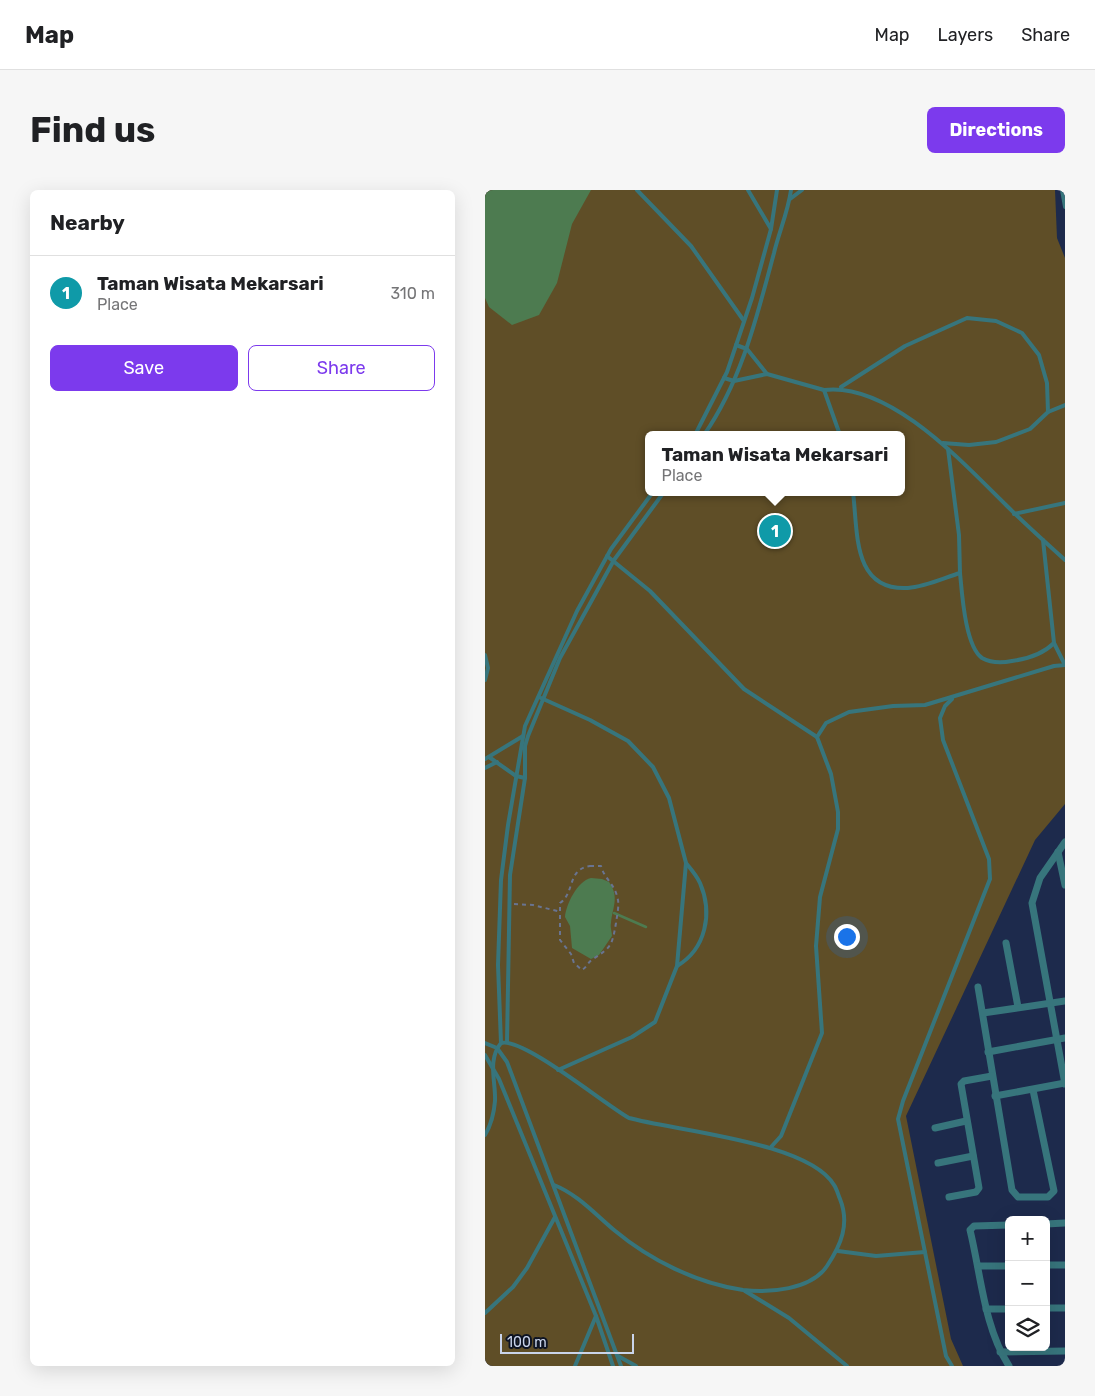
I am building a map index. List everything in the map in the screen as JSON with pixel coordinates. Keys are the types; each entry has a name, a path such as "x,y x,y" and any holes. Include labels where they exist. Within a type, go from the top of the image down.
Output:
{"street":[{"path":"995,1096 1065,1084 1055,1040 1032,903 1040,878 1065,842"},
{"path":"1058,852 1065,885"},
{"path":"1006,943 1019,1007"},
{"path":"978,988 995,1096 1014,1195 1048,1197 1053,1191 1033,1090"},
{"path":"983,1013 1065,1001"},
{"path":"988,1052 1065,1038"},
{"path":"949,1197 978,1190 961,1084 964,1081 992,1076"},
{"path":"935,1128 966,1121"},
{"path":"938,1163 973,1156"},
{"path":"1050,1224 1065,1224"},
{"path":"1005,1225 972,1227 987,1309 1000,1352 1009,1366"},
{"path":"1050,1265 1065,1265"},
{"path":"979,1266 1005,1266"},
{"path":"1050,1308 1065,1308"},
{"path":"987,1309 1005,1309"},
{"path":"1000,1352 1065,1351"}],"lane":[{"path":"637,190 691,246 744,321"},
{"path":"748,190 771,229"},
{"path":"697,431 724,378 744,321 771,229 777,190"},
{"path":"706,431 734,381 747,349 791,190"},
{"path":"789,200 802,190"},
{"path":"1062,190 1065,207"},
{"path":"724,378 734,381 767,374 824,390 841,388 905,346 967,318 996,321 1022,333 1039,355 1047,383 1048,412"},
{"path":"736,345 747,349 767,374"},
{"path":"841,388 899,410 943,443 1014,514 1065,560"},
{"path":"824,390 839,431"},
{"path":"943,443 969,445 997,442 1030,429 1048,412 1065,405"},
{"path":"948,448 961,573 962,602 971,641 981,657 992,662 1023,659 1048,648 1054,643"},
{"path":"501,1044 498,924 508,825 523,736 537,697 577,611 607,556 650,496"},
{"path":"507,1042 509,904 514,840 525,778 525,746 542,699 560,658 614,560 661,496"},
{"path":"853,496 861,560 869,574 885,585 909,588 961,573"},
{"path":"1014,514 1065,503"},
{"path":"817,737 826,723 849,712 893,706 925,705 953,698 1036,671 1065,665 1054,643 1043,540"},
{"path":"607,556 650,591 744,689 817,737 831,774 838,812 838,829 820,897 816,946 821,1033 781,1136 771,1147"},
{"path":"485,655 488,668 485,680"},
{"path":"537,697 590,720 628,741 653,766 669,798 686,863 677,966 655,1022 632,1037 558,1070"},
{"path":"952,1366 947,1356 898,1120 903,1101 990,879 989,859 943,740 940,718 945,706 953,698"},
{"path":"487,758 523,736 528,736"},
{"path":"487,758 497,762 516,776 525,778"},
{"path":"485,768 497,762"},
{"path":"677,966 688,960 697,947 707,920 707,904 700,882 686,863"},
{"path":"485,1135 492,1120 495,1100 493,1067 497,1048 507,1042 525,1048 629,1118 771,1147 813,1167 833,1184 843,1208 845,1231 837,1251 825,1269 807,1283 771,1291 743,1290 709,1281 666,1266 638,1250 585,1204 554,1185"},
{"path":"485,1043 497,1048 507,1062 621,1366"},
{"path":"485,1055 493,1067 596,1316 613,1366"},
{"path":"485,1313 513,1287 527,1268 555,1217"},
{"path":"837,1251 875,1256 925,1252"},
{"path":"743,1290 789,1318 847,1366"},
{"path":"575,1366 596,1316"},
{"path":"617,1356 636,1366"}],"path":[{"path":"601,866 605,877 612,884 618,897 618,914 611,944 601,955 594,958 582,970 574,963 571,954 560,940 561,912 560,903 565,900 574,874 581,868 601,866"},
{"path":"509,904 533,905 561,912"}],"shaded area":[{"path":"485,190 1055,190 1057,238 1065,258 1065,804 1035,840 906,1116 951,1339 963,1366 485,1366"},
{"path":"485,190 591,190 572,224 557,283 539,315 512,325 489,307 485,298"},
{"path":"591,878 609,882 614,893 615,903 611,925 612,936 599,955 591,959 572,948 570,926 565,917 577,888"}],"waterway":[{"path":"614,913 646,927"}],"place":[{"name":"Taman Wisata Mekarsari","path":"775,531"}]}
